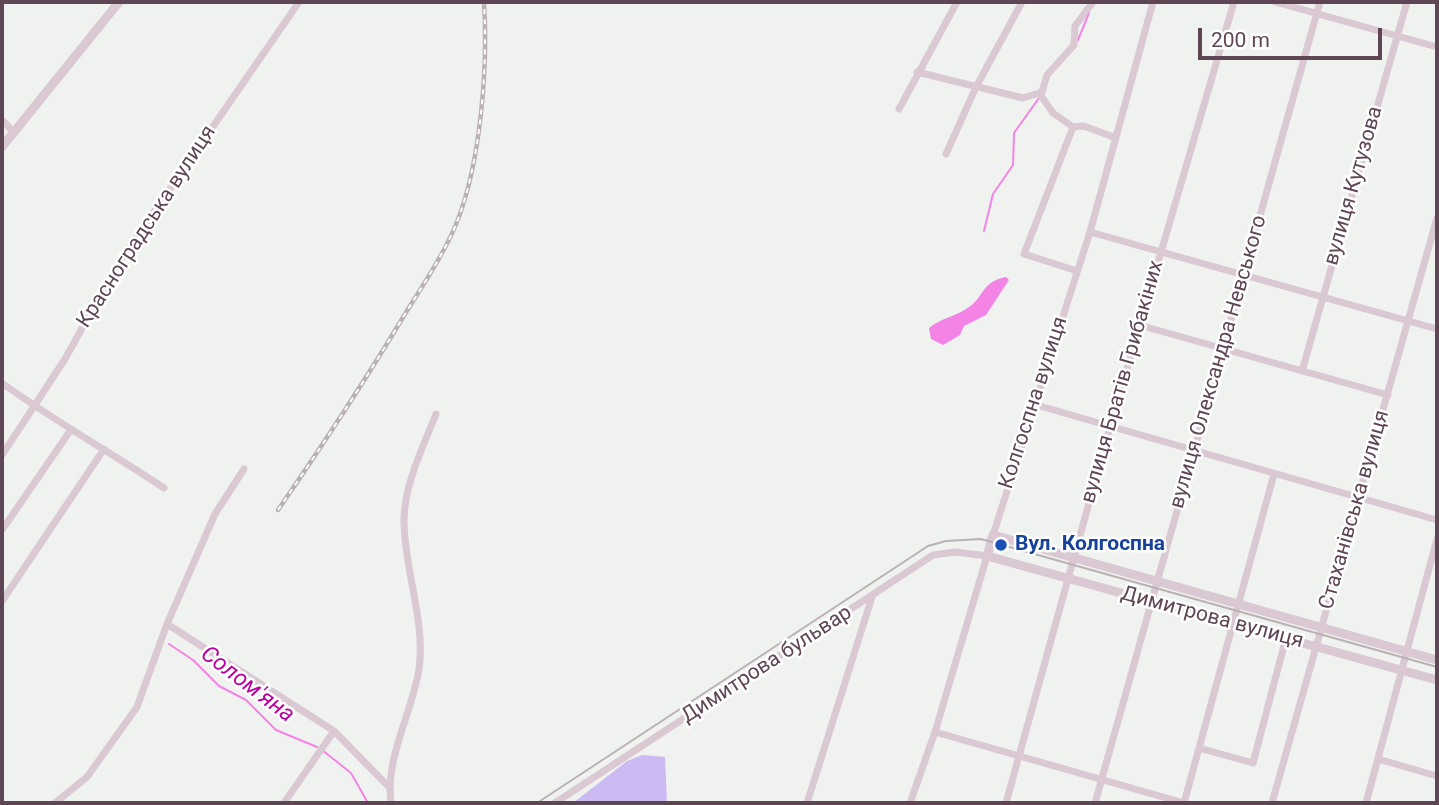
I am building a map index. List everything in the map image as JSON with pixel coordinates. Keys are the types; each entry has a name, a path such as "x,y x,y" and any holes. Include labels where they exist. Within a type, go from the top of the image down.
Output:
{"street":[{"path":"2,147 119,2"},
{"name":"Красноградська вулиця","path":"2,456 35,407 116,267 299,2"},
{"path":"899,109 957,2"},
{"path":"946,154 976,87 1022,2"},
{"path":"1041,96 1047,75 1074,45 1075,26 1093,2"},
{"name":"Колгоспна вулиця","path":"910,803 935,732 1033,404 1090,232 1153,2"},
{"name":"вулиця Братів Грибакіних","path":"1006,803 1110,427 1234,2"},
{"path":"1275,2 1437,47"},
{"name":"вулиця Олександра Невського","path":"1095,803 1320,2"},
{"name":"вулиця Кутузова","path":"1302,371 1407,2"},
{"path":"917,72 1023,98 1039,93 1053,113 1073,127 1084,127 1116,138"},
{"path":"2,120 14,132"},
{"path":"1073,127 1024,254 1077,271"},
{"name":"Стаханівська вулиця","path":"1272,803 1437,218"},
{"path":"1090,232 1437,330"},
{"path":"1139,326 1388,395"},
{"path":"2,383 70,431 104,449 164,488"},
{"path":"1033,404 1273,474 1359,495 1437,520"},
{"path":"391,803 390,787 420,656 404,520 408,495 436,414"},
{"path":"2,530 70,431"},
{"path":"2,601 104,449"},
{"path":"55,803 92,771 137,707 167,624 215,514 244,469"},
{"path":"935,732 1184,803 1273,474"},
{"name":"Димитрова вулиця","path":"993,535 1437,660"},
{"path":"1366,803 1437,539"},
{"name":"Димитрова бульвар","path":"555,803 933,555 955,552 987,556"},
{"name":"Димитрова вулиця","path":"987,556 1437,680"},
{"path":"807,803 873,596"},
{"path":"167,624 334,731 390,787"},
{"path":"1199,748 1253,763 1286,638"},
{"path":"284,803 334,731"},
{"path":"1378,759 1437,776"}],"shaded area":[{"path":"1006,277 1009,280 986,315 964,326 960,335 943,345 931,339 929,328 969,307 992,282"},
{"path":"642,755 665,757 667,803 573,803 627,761"}],"waterway":[{"path":"1078,40 1089,13"},
{"path":"984,231 993,194 1013,165 1014,133 1039,98"},
{"name":"Солом'яна","path":"169,644 193,660 219,686 246,700 276,730 317,747"},
{"name":"Солом'яна","path":"322,750 351,773 368,803"}],"tram line":[{"path":"537,803 928,546 946,541 981,539 1437,667"}],"railway":[{"path":"278,510 374,364 433,269 457,222 472,171 481,113 485,55 484,2"}],"place":[{"name":"Вул. Колгоспна","path":"1001,545"}]}
